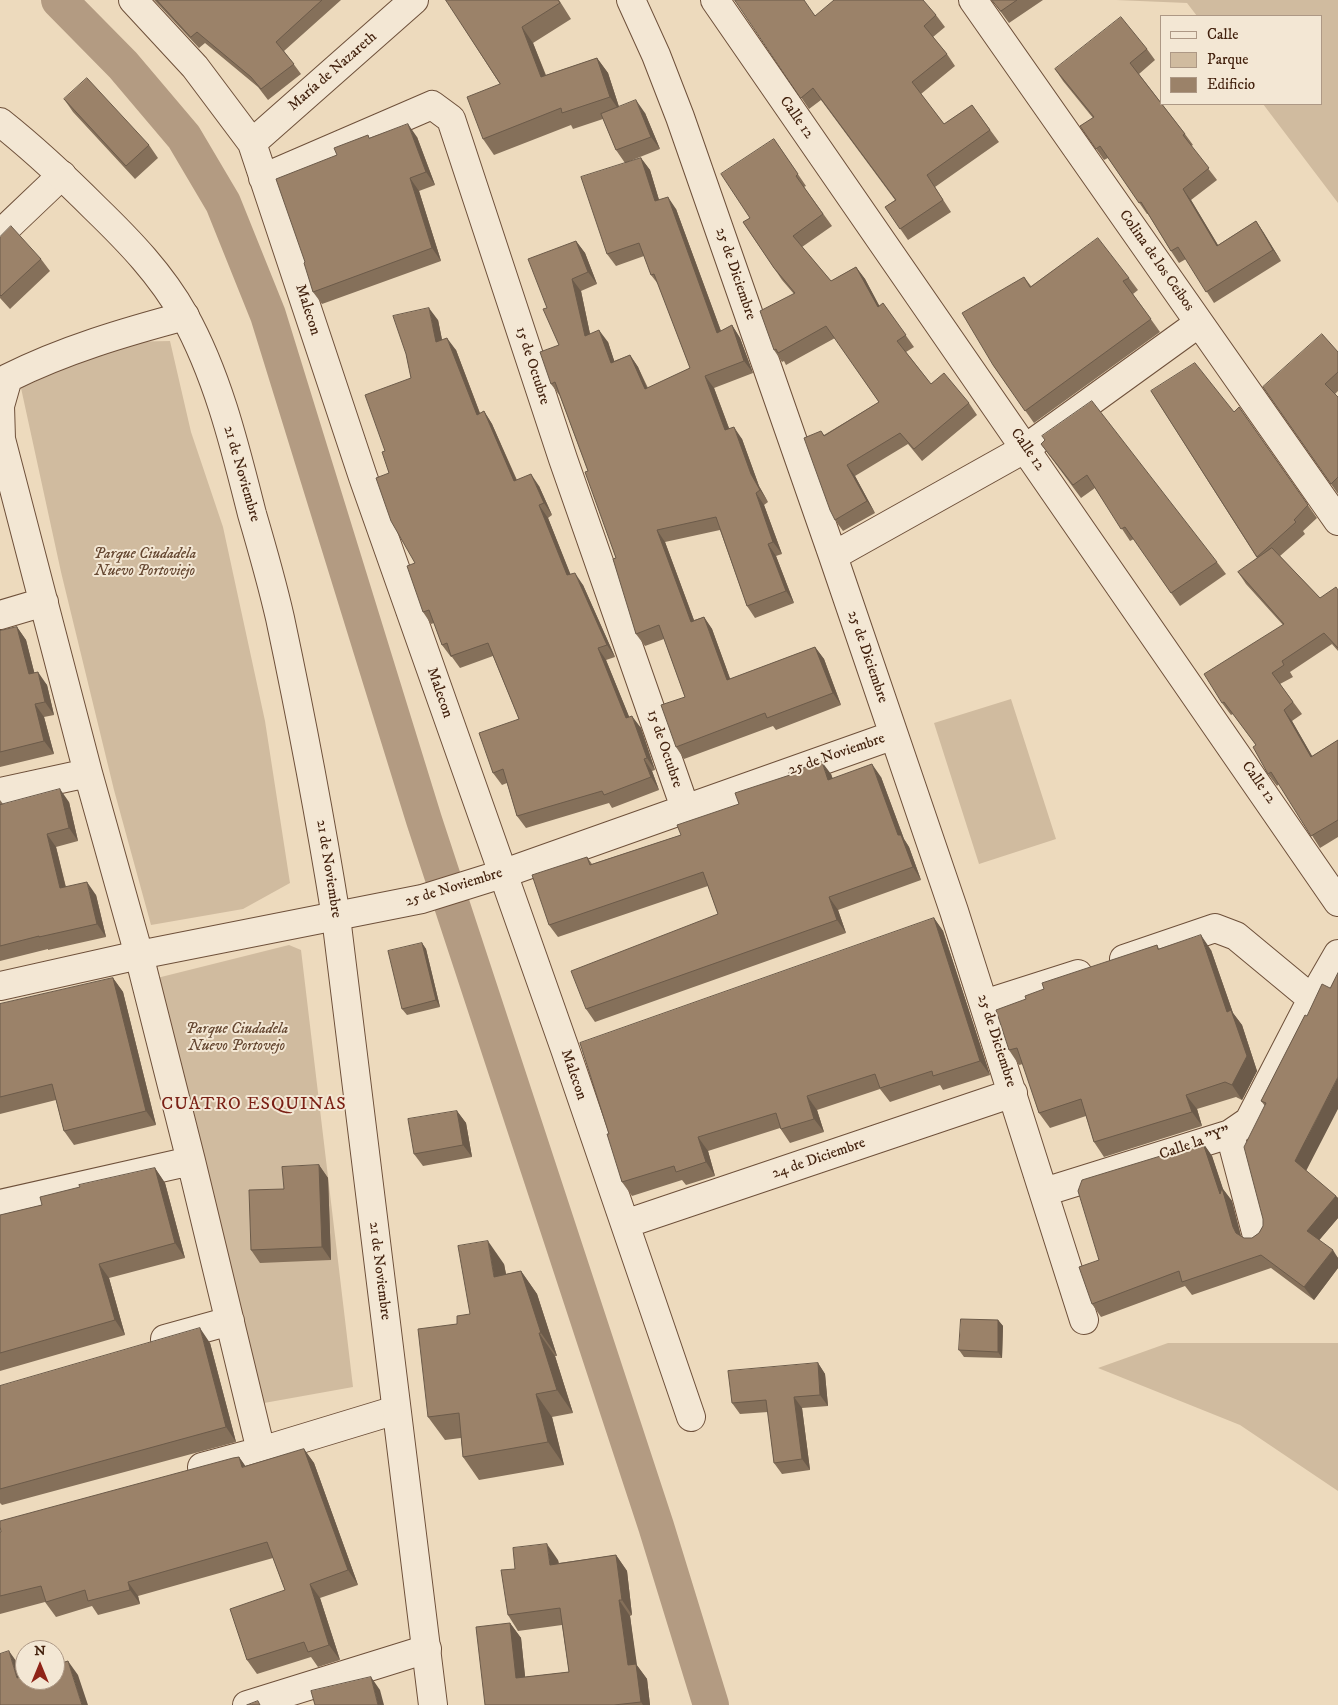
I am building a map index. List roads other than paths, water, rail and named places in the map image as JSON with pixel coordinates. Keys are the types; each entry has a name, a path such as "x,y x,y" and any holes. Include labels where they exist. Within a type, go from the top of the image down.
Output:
{"street":[{"name":"Malecon","path":"134,0 195,67 252,143 363,477 490,878 565,1050 691,1417"},
{"name":"25 de Diciembre","path":"631,0 656,55 680,117 833,556 894,735 944,915 984,1004 1084,1320"},
{"name":"Calle 12","path":"715,0 1338,902"},
{"name":"Colina de los Ceibos","path":"973,0 1338,522"},
{"name":"María de Nazareth","path":"252,143 405,3"},
{"name":"15 de Octubre","path":"263,178 432,105 451,119 563,459 685,808"},
{"name":"21 de Noviembre","path":"0,122 62,175 128,240 161,279 185,316 208,366 230,430 279,616 321,824 336,917 433,1705"},
{"path":"0,234 62,175"},
{"path":"185,316 116,335 37,363 8,378 0,406 0,439 88,773 139,955 192,1161 261,1451"},
{"path":"833,556 1026,448 1199,323"},
{"path":"0,615 44,602"},
{"name":"25 de Noviembre","path":"0,986 139,955 422,900 490,878 894,735"},
{"path":"0,792 88,773"},
{"path":"984,1004 1215,928 1236,936 1312,999"},
{"name":"Calle la \"Y\"","path":"1044,1192 1230,1134 1250,1121 1312,999 1338,954"},
{"path":"565,1050 593,1040"},
{"name":"24 de Diciembre","path":"624,1224 1013,1093"},
{"path":"1230,1134 1257,1236"},
{"path":"0,1204 192,1161"},
{"path":"144,1346 230,1321"},
{"path":"177,1474 396,1410"},
{"path":"246,1705 427,1649"}],"waterway":[{"path":"59,0 123,65 184,137 223,203 268,315 424,820 656,1526 711,1705"}],"district":[{"name":"CUATRO ESQUINAS","path":"254,1105"}],"park label":[{"name":"Parque Ciudadela Nuevo Portoviejo","path":"145,564"},
{"name":"Parque Ciudadela Nuevo Portovejo","path":"237,1038"}]}
